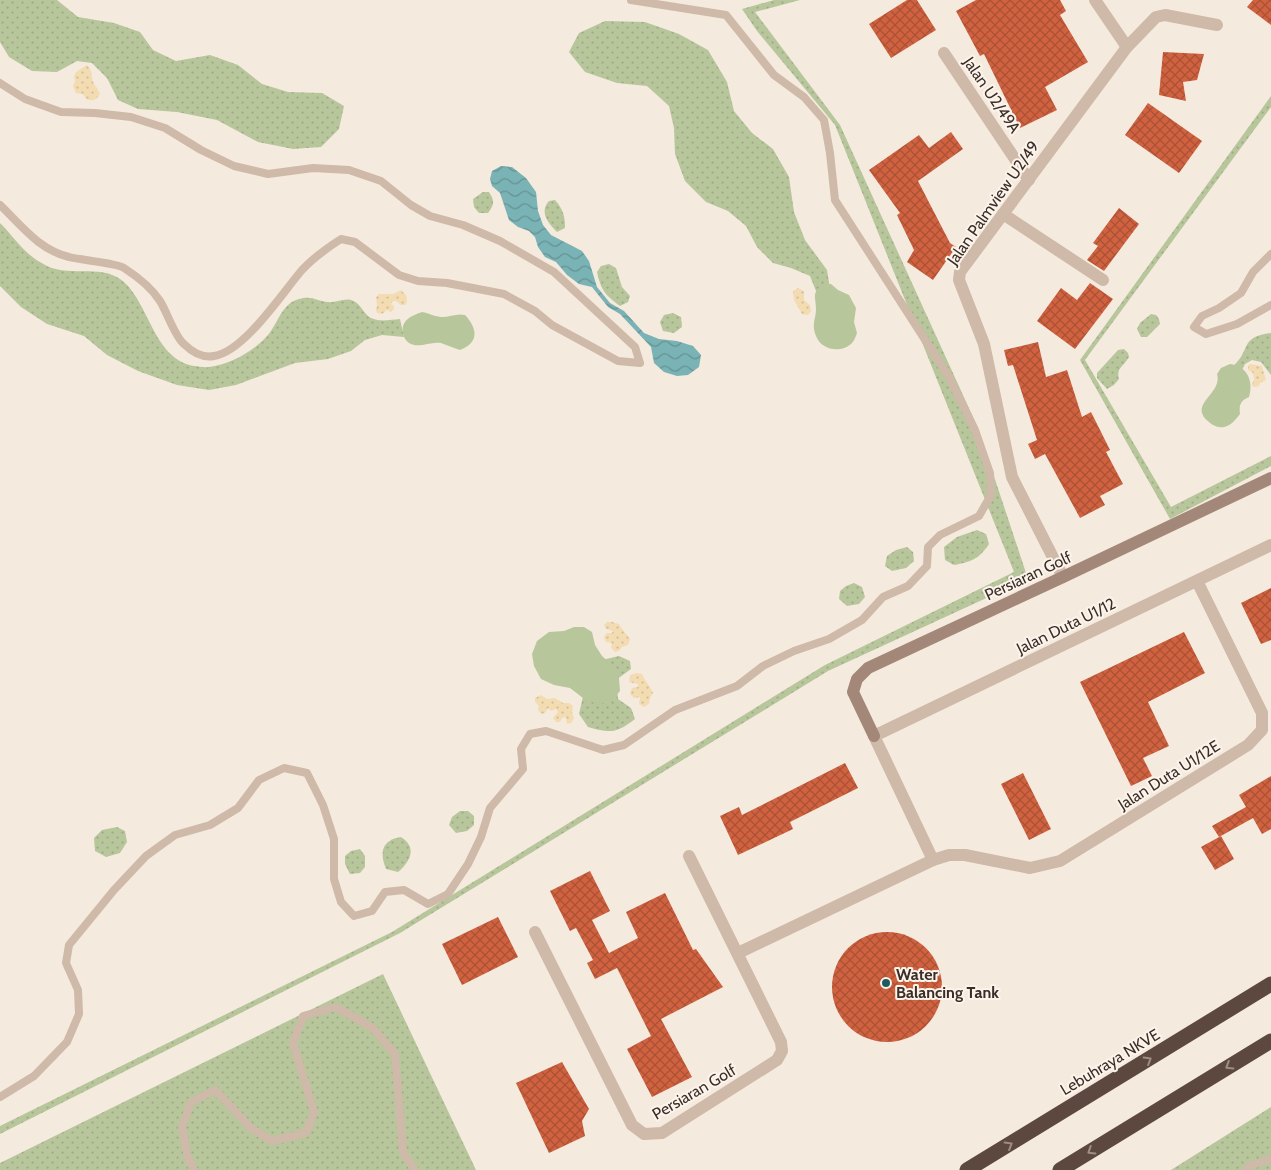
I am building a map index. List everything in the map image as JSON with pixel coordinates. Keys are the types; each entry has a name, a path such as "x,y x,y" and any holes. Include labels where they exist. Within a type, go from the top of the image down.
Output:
{"highway":[{"name":"Lebuhraya NKVE","path":"968,1170 1271,984"},
{"path":"1060,1170 1271,1041"}],"street":[{"path":"1095,0 1128,47"},
{"name":"Jalan Palmview U2/49","path":"1063,577 1012,477 984,344 959,280 960,272 1128,47 1156,17 1166,15 1217,25"},
{"name":"Jalan U2/49A","path":"944,53 1029,180"},
{"path":"1003,214 1103,280"},
{"name":"Persiaran Golf","path":"874,736 853,692 857,680 868,668 1271,478"},
{"name":"Jalan Duta U1/12","path":"874,736 1271,545"},
{"name":"Jalan Duta U1/12E","path":"933,860 949,855 965,855 1030,868 1060,861 1248,745 1262,730 1262,713 1197,581"},
{"path":"738,953 933,860 874,736"},
{"name":"Persiaran Golf","path":"535,932 632,1125 644,1134 662,1133 777,1060 782,1051 781,1042 688,856"}],"lane":[{"path":"0,1097 34,1076 66,1042 79,1014 78,990 66,964 69,945 90,918 146,856 175,834 210,825 238,808 259,780 284,768 307,773 323,805 334,838 334,879 341,902 354,916 372,912 385,892 404,890 428,904 448,894 468,864 481,837 490,808 523,768 521,749 530,734 546,731 603,750 624,746 675,710 737,686 763,666 794,651 829,639 862,620 883,597 908,586 926,566 928,548 940,534 979,516 990,495 990,472 975,430 949,377 835,200 824,120 804,96 774,75 726,15 631,0"},
{"path":"0,83 25,99 61,112 131,117 165,128 201,150 234,166 268,174 313,168 349,170 381,181 411,205 430,216 464,225 500,242 554,272 636,347 640,363 618,361 552,325 535,311 504,294 447,283 418,281 399,275 355,242 341,239 322,251 303,270 260,323 231,349 215,356 201,356 182,344 160,301 148,286 122,266 66,256 40,245 0,205"},
{"path":"1271,254 1253,272 1241,293 1219,308 1202,316 1194,327 1206,334 1237,324 1271,305"},
{"path":"194,1170 188,1158 182,1127 191,1102 215,1090 252,1129 272,1141 306,1133 314,1112 293,1043 302,1016 336,1007 373,1028 395,1054 403,1153 415,1170"},
{"path":"1246,1170 1248,1166 1271,1159"}],"green space":[{"path":"0,0 57,0 78,17 114,23 140,32 153,50 176,61 210,55 238,65 262,84 288,92 322,93 344,106 339,129 321,147 293,149 258,142 217,120 177,112 138,109 118,100 107,78 92,63 77,61 57,72 32,71 9,57 0,42"},
{"path":"774,0 800,0 755,12 840,125 978,428 1028,579 828,671 400,933 0,1134 0,1126 392,932 825,665 1014,572 835,125 757,31 742,9"},
{"path":"605,21 645,22 679,34 708,50 727,82 734,111 752,133 773,149 789,177 794,212 805,240 827,270 831,295 820,301 810,276 773,263 757,247 746,226 728,211 706,202 685,181 675,154 674,128 669,106 647,86 617,83 585,72 569,52 579,33"},
{"path":"1271,96 1271,107 1085,360 1171,507 1271,456 1271,466 1170,519 1080,360"},
{"path":"483,192 489,192 493,200 493,205 488,213 479,213 474,207 473,199"},
{"path":"555,200 562,210 565,224 565,228 557,232 548,221 545,213 546,205 549,201"},
{"path":"0,223 26,252 47,266 67,271 98,272 118,277 134,294 154,331 170,354 194,366 217,366 249,352 268,335 288,305 293,301 304,298 328,302 351,300 360,306 370,318 382,320 400,319 404,337 382,335 365,340 351,351 328,359 295,363 236,385 209,390 177,385 138,371 107,355 84,336 47,324 21,307 0,286"},
{"path":"609,264 616,268 622,287 630,296 628,302 620,306 604,292 597,272 601,266"},
{"path":"823,284 831,284 849,295 856,308 854,322 857,333 852,343 842,349 832,349 822,345 816,336 814,325 815,295"},
{"path":"422,312 439,317 465,315 474,330 471,344 460,350 441,343 413,345 409,343 404,336 405,322"},
{"path":"673,313 681,317 682,327 674,333 663,331 660,322 664,315"},
{"path":"1151,314 1156,315 1160,324 1147,337 1141,337 1137,329 1140,323"},
{"path":"1271,333 1271,375 1261,362 1252,360 1245,364 1240,374 1232,367 1242,356 1249,341 1261,335"},
{"path":"1124,349 1129,357 1119,372 1119,379 1107,389 1097,378 1097,373 1118,350"},
{"path":"1230,364 1241,368 1248,375 1251,385 1249,397 1241,404 1240,414 1231,424 1218,427 1212,425 1203,416 1203,404 1215,387 1217,374 1221,368"},
{"path":"977,530 986,534 989,544 982,553 965,563 954,565 945,560 944,547 957,537"},
{"path":"907,547 913,552 914,561 906,568 892,571 885,566 887,556 896,550"},
{"path":"854,583 862,587 865,597 859,604 847,606 839,599 840,591"},
{"path":"574,627 584,627 592,632 595,645 602,656 612,665 619,678 620,691 611,702 597,704 583,698 570,688 554,685 541,679 534,666 532,654 537,641 549,632 564,631"},
{"path":"619,656 630,661 631,669 616,680 618,699 631,708 635,719 618,730 613,731 588,727 579,714 584,692 598,661"},
{"path":"460,811 468,811 474,816 474,825 467,831 456,833 449,825 452,817"},
{"path":"117,827 125,831 127,842 120,853 106,857 95,851 94,838 102,830"},
{"path":"401,837 406,841 411,850 409,859 398,872 386,869 383,857 384,848 390,841"},
{"path":"360,849 365,856 365,867 360,873 350,874 345,864 345,856 351,851"},
{"path":"383,974 476,1170 0,1170 0,1163"},
{"path":"1271,1107 1271,1170 1171,1170"}],"sand":[{"path":"87,65 100,94 96,99 92,100 86,99 83,94 76,93 73,86 76,72"},
{"path":"798,288 804,291 804,300 810,305 811,311 808,315 802,314 794,300 793,291"},
{"path":"401,290 406,295 407,302 405,305 393,301 391,304 394,306 394,309 391,312 387,310 382,314 377,313 376,297 379,294 393,294"},
{"path":"1250,364 1262,366 1266,380 1260,383 1259,386 1254,387 1252,385 1253,373 1248,370"},
{"path":"607,622 619,624 630,639 628,645 622,647 619,651 615,652 611,648 612,643 606,642 604,637 607,633 612,633 613,631 606,629 604,625"},
{"path":"642,674 653,693 649,704 644,707 639,704 640,697 634,698 630,694 632,688 638,687 638,684 629,682 630,675"},
{"path":"541,695 547,699 555,698 573,706 572,713 574,718 571,723 567,724 566,717 562,718 560,722 556,722 553,718 558,712 556,709 551,711 548,708 545,713 541,714 535,698"}],"water":[{"path":"501,166 512,167 526,178 536,192 538,211 543,225 551,235 582,251 589,261 597,287 610,303 624,311 644,333 659,339 677,341 693,346 701,355 699,367 688,375 677,376 664,372 654,363 651,347 620,314 608,307 592,287 579,284 567,275 556,262 545,257 538,247 535,237 529,231 518,227 509,220 500,193 492,186 490,179 492,171"}],"building":[{"path":"907,0 917,0 936,30 891,58 869,24"},
{"path":"976,0 1060,0 1066,11 1060,15 1088,62 1045,87 1057,110 1020,128 984,54 980,56 956,11"},
{"path":"1253,0 1271,0 1271,25 1247,7"},
{"path":"1163,52 1204,54 1197,80 1183,82 1186,101 1159,95"},
{"path":"1148,103 1202,141 1179,173 1125,135"},
{"path":"951,132 963,149 918,181 950,243 956,247 933,280 907,262 914,250 897,215 900,213 869,170 919,135 929,148"},
{"path":"1119,208 1139,224 1104,271 1087,260 1098,246 1093,243"},
{"path":"1090,283 1113,299 1075,349 1037,321 1061,288 1077,300"},
{"path":"1038,342 1046,377 1067,370 1082,417 1091,412 1110,450 1106,452 1123,484 1100,496 1105,505 1080,518 1045,454 1035,459 1028,444 1037,440 1013,365 1008,366 1004,350"},
{"path":"1271,588 1271,640 1261,644 1241,603"},
{"path":"1184,632 1205,673 1148,702 1169,746 1143,758 1152,776 1131,786 1080,682"},
{"path":"845,763 858,788 790,822 793,829 738,855 720,816 739,807 742,815"},
{"path":"1023,773 1051,829 1029,840 1001,784"},
{"path":"1271,776 1271,829 1262,834 1253,818 1219,837 1212,826 1246,807 1239,795"},
{"path":"1221,836 1234,859 1215,870 1201,847"},
{"path":"590,871 610,911 592,920 609,953 638,938 626,912 665,893 693,950 696,949 723,987 661,1019 692,1077 652,1097 627,1049 651,1036 617,968 595,979 587,963 593,960 576,928 570,931 550,891"},
{"path":"498,917 518,957 462,985 442,944"},
{"name":"Water Balancing Tank","path":"887,932 908,936 926,948 938,966 942,987 938,1008 926,1026 908,1038 887,1042 866,1038 848,1026 836,1008 832,987 836,966 848,948 866,936"},
{"path":"562,1062 589,1109 582,1121 585,1136 549,1153 516,1083"}],"place":[{"name":"Water Balancing Tank","path":"886,983"}]}
